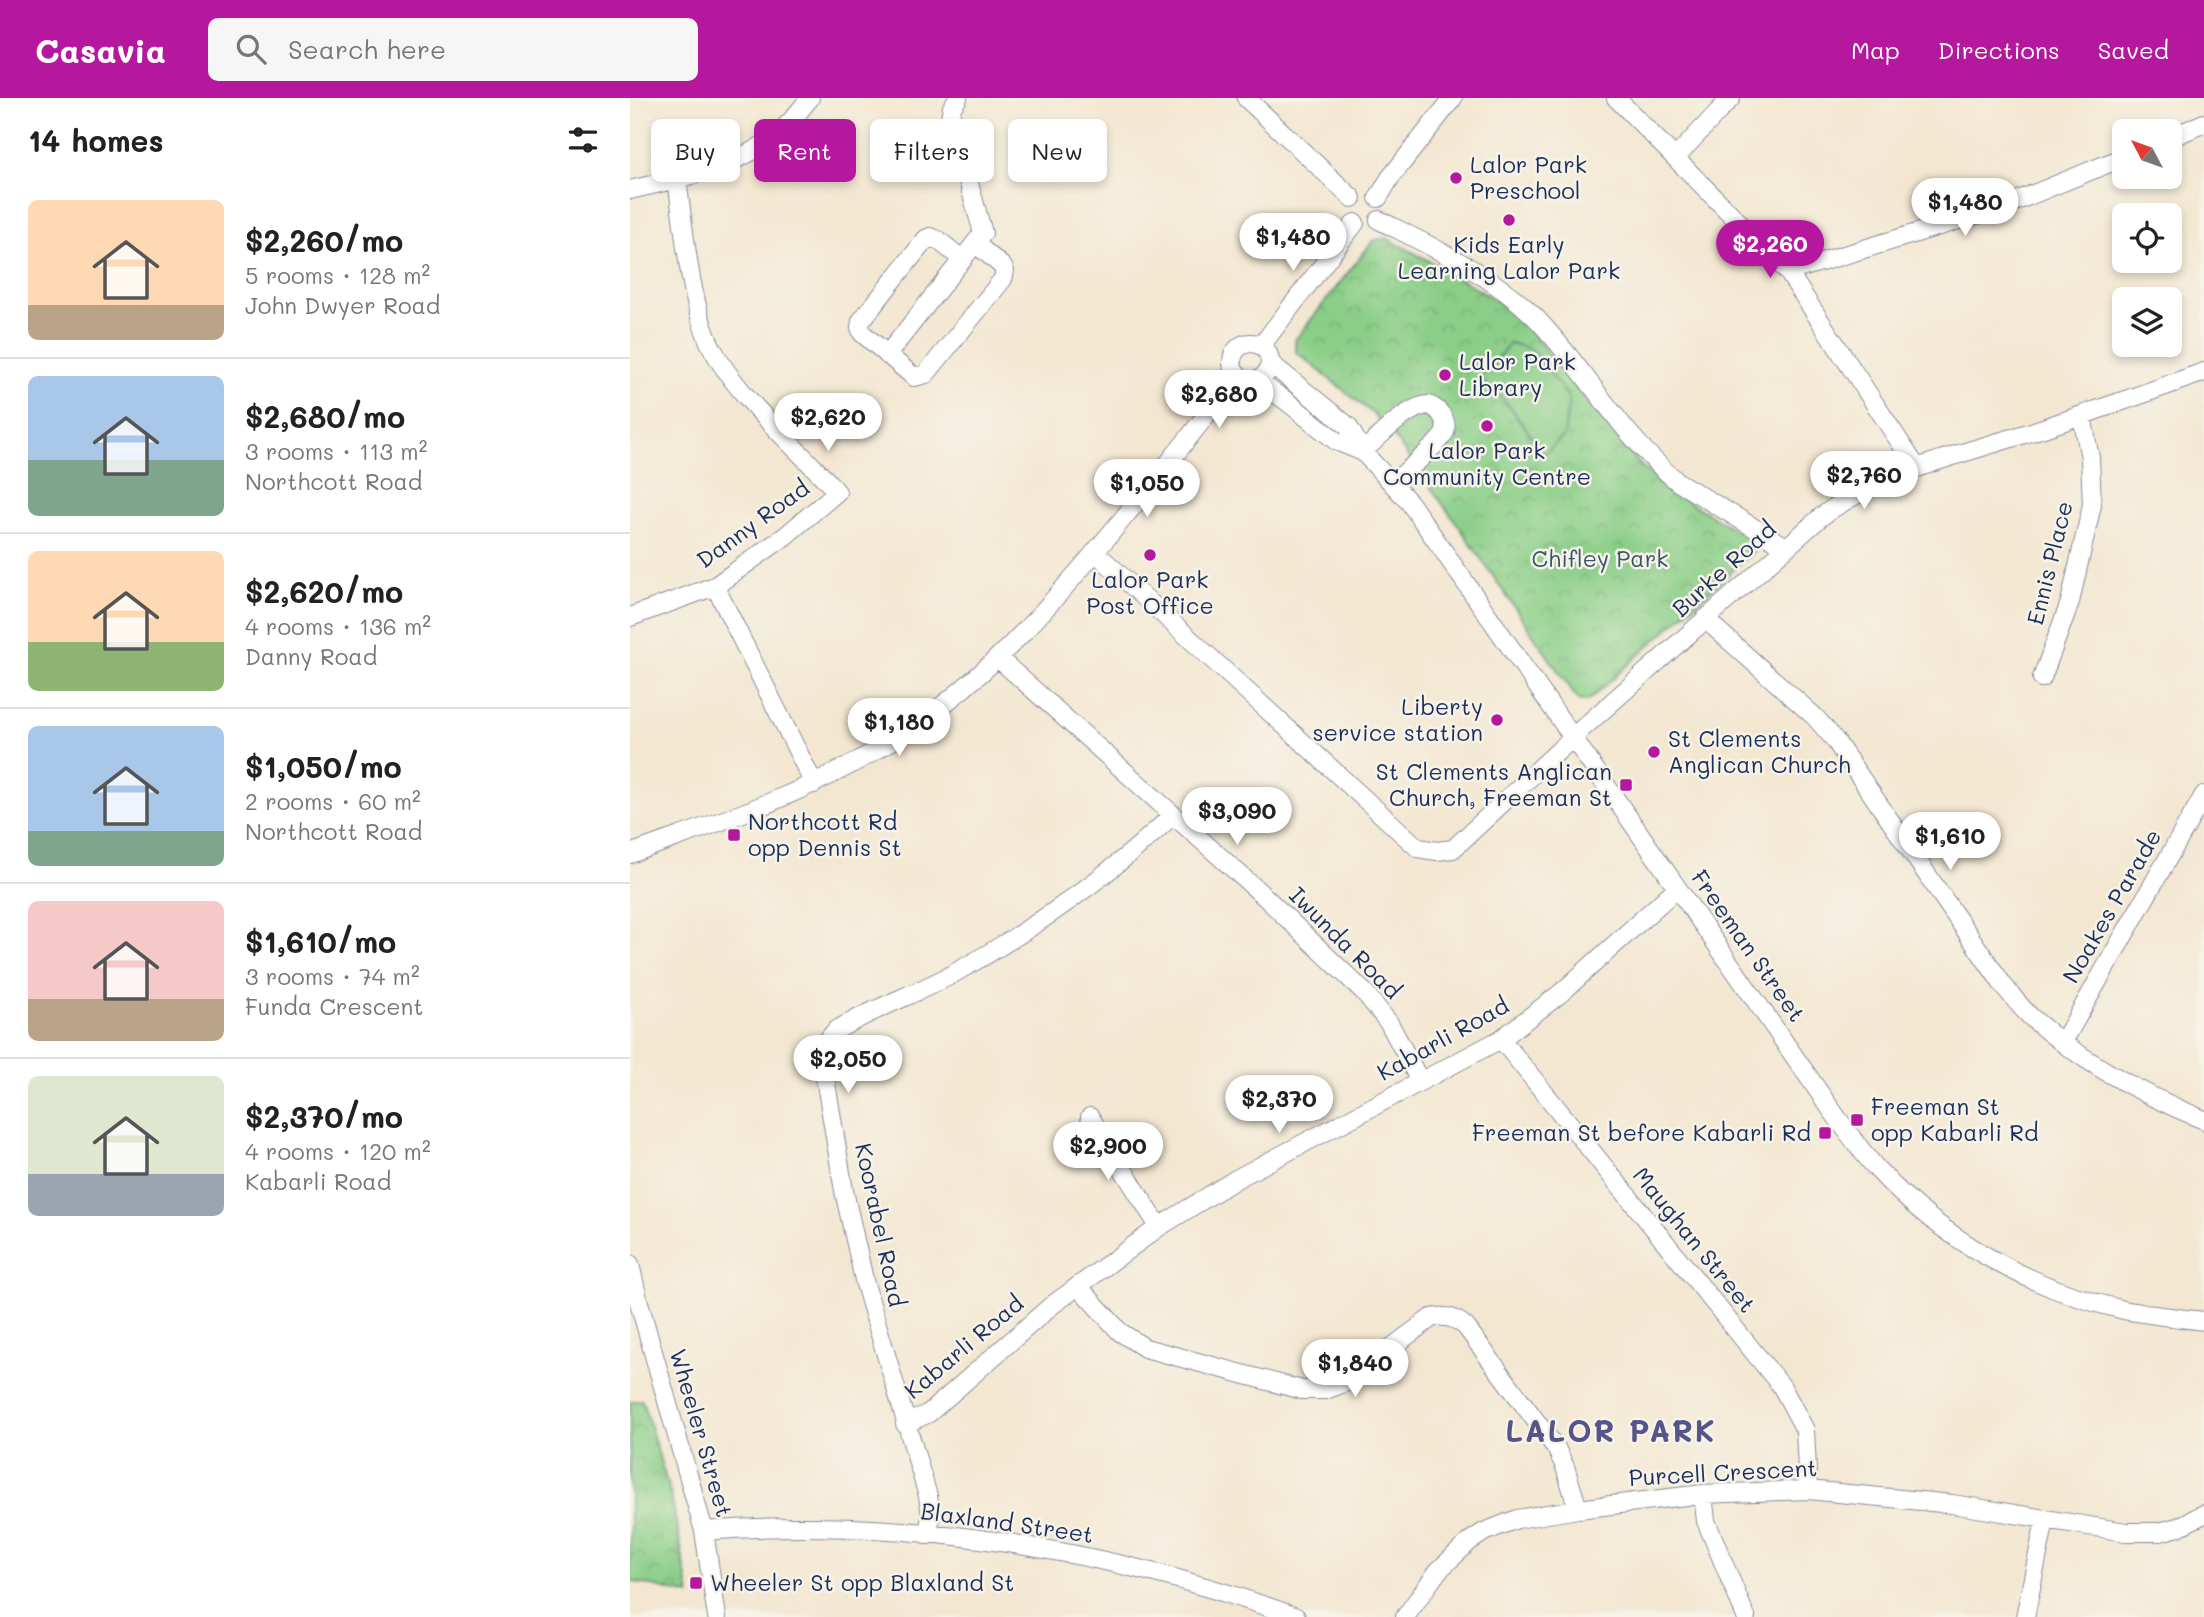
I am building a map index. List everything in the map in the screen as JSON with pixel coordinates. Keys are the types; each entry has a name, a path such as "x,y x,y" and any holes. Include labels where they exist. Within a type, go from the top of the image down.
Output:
{"street":[{"path":"740,157 775,137 810,98"},
{"path":"887,355 982,236 983,229 950,117 958,98"},
{"path":"1246,98 1352,198"},
{"path":"1378,198 1390,178 1453,98"},
{"path":"1616,98 1788,272 1917,468"},
{"path":"1676,157 1731,98"},
{"path":"2182,133 2204,123"},
{"path":"1788,272 2002,207 2112,162"},
{"path":"630,190 668,182"},
{"name":"Danny Road","path":"630,617 715,586 784,537 837,492 748,398 723,366 707,339 698,311 677,182"},
{"path":"1365,192 1378,198 1383,208 1380,220 1368,227 1355,223 1348,209 1352,198 1365,192"},
{"path":"1380,220 1458,263 1518,302 1558,342 1620,424 1667,473 1786,547"},
{"path":"1261,346 1355,223"},
{"path":"963,260 938,240 930,237 926,239 861,321 862,333 914,377 922,376 1003,279 1002,266 976,244"},
{"path":"1246,344 1261,346 1269,355 1270,363 1265,374 1255,380 1245,380 1237,374 1233,359 1237,350 1246,344"},
{"name":"Freeman Street","path":"1270,363 1348,426 1363,452 1410,503 1863,1152 1896,1188 1933,1221 1991,1259 2075,1297 2127,1310 2204,1321"},
{"name":"Burke Road","path":"1095,552 1418,848 1437,851 1453,849 1705,619 1838,505 1868,488 1917,468 2082,416 2204,372"},
{"path":"630,854 747,813 814,785 878,749 924,718 998,658 1055,601 1237,374"},
{"name":"Freeman Street","path":"1255,380 1336,441 1363,452"},
{"path":"1363,452 1415,408 1429,405 1439,411 1445,422 1443,436 1393,483"},
{"name":"Ennis Place","path":"2042,678 2070,602 2092,505 2090,458 2082,416"},
{"path":"715,586 814,785"},
{"path":"1705,619 1827,729 2003,985 2030,1016 2063,1042 2122,1081 2204,1120"},
{"name":"Iwunda Road","path":"998,658 1266,898 1364,992 1389,1023 1420,1081"},
{"name":"Noakes Parade","path":"2063,1042 2204,795"},
{"name":"Koorabel Road","path":"928,1535 931,1515 928,1496 865,1284 853,1230 822,1059 823,1046 830,1035 842,1027 948,976 1037,923 1111,869 1172,816"},
{"name":"Kabarli Road","path":"905,1424 929,1413 1002,1347 1078,1286 1159,1227 1236,1180 1501,1039 1561,993 1677,888"},
{"name":"Maughan Street","path":"1501,1039 1782,1387 1805,1430 1808,1490"},
{"path":"1090,1117 1159,1227"},
{"name":"Wheeler Street","path":"630,1264 704,1531 717,1617"},
{"path":"1078,1286 1120,1332 1138,1345 1302,1390 1325,1390 1344,1383 1432,1318 1443,1316 1457,1320 1466,1327 1556,1448 1565,1467 1577,1508"},
{"name":"Purcell Crescent","path":"1405,1617 1438,1571 1470,1541 1517,1519 1577,1508 1703,1494 1808,1490 1952,1504 2144,1533 2178,1527 2204,1514"},
{"path":"1703,1494 1706,1521 1746,1617"},
{"path":"2025,1617 2046,1520"},
{"name":"Blaxland Street","path":"704,1531 792,1528 928,1535 1033,1548 1130,1567 1192,1583 1296,1617"}],"green space":[{"name":"Chifley Park","path":"1386,238 1450,272 1498,302 1528,328 1640,465 1672,492 1754,541 1754,551 1588,701 1578,700 1458,525 1393,436 1372,413 1296,352 1295,340 1373,241"},
{"path":"1510,343 1531,349 1569,398 1564,436 1544,454 1511,408 1480,378"},
{"path":"642,1400 671,1496 690,1595 630,1581 630,1402"}],"place":[{"name":"Lalor Park Preschool","path":"1456,178"},
{"name":"Kids Early Learning Lalor Park","path":"1509,220"},
{"name":"Lalor Park Library","path":"1445,375"},
{"name":"Lalor Park Community Centre","path":"1487,426"},
{"name":"Lalor Park Post Office","path":"1150,555"},
{"name":"Liberty service station","path":"1497,720"},
{"name":"St Clements Anglican Church","path":"1654,752"},
{"name":"St Clements Anglican Church, Freeman St","path":"1626,785"},
{"name":"Northcott Rd opp Dennis St","path":"734,835"},
{"name":"Freeman St opp Kabarli Rd","path":"1857,1120"},
{"name":"Freeman St before Kabarli Rd","path":"1825,1133"},
{"name":"Wheeler St opp Blaxland St","path":"696,1583"}],"district":[{"name":"LALOR PARK","path":"1611,1432"}]}
